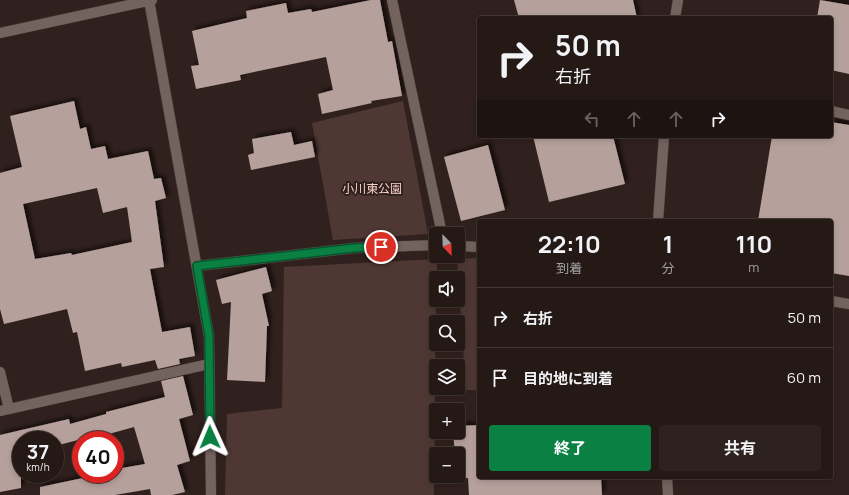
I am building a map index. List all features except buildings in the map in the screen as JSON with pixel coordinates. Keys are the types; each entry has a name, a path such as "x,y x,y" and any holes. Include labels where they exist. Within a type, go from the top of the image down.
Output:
{"street":[{"path":"0,33 150,0 209,336 211,495"},
{"path":"392,0 441,227"},
{"path":"676,16 678,0"},
{"path":"833,111 849,115"},
{"path":"658,219 664,138"},
{"path":"197,266 354,248 429,245"},
{"path":"465,246 477,246"},
{"path":"833,301 849,304"},
{"path":"0,372 4,410 209,364"},
{"path":"667,479 668,495"}],"green space":[{"name":"小川東公園","path":"403,101 428,234 333,240 312,123"},
{"path":"477,258 477,390 466,390 463,351 465,351 465,315 461,315 460,307 465,307 465,271 458,271 457,263 465,263 465,259"},
{"path":"429,259 429,263 437,263 437,271 429,271 429,307 436,307 436,315 429,315 429,351 435,351 435,359 429,359 429,395 435,395 435,403 429,403 429,439 435,439 434,447 429,447 429,483 434,483 434,495 225,495 227,414 282,408 284,267"}],"route":[{"path":"210,437 209,336 197,266 354,248 381,247"}]}
